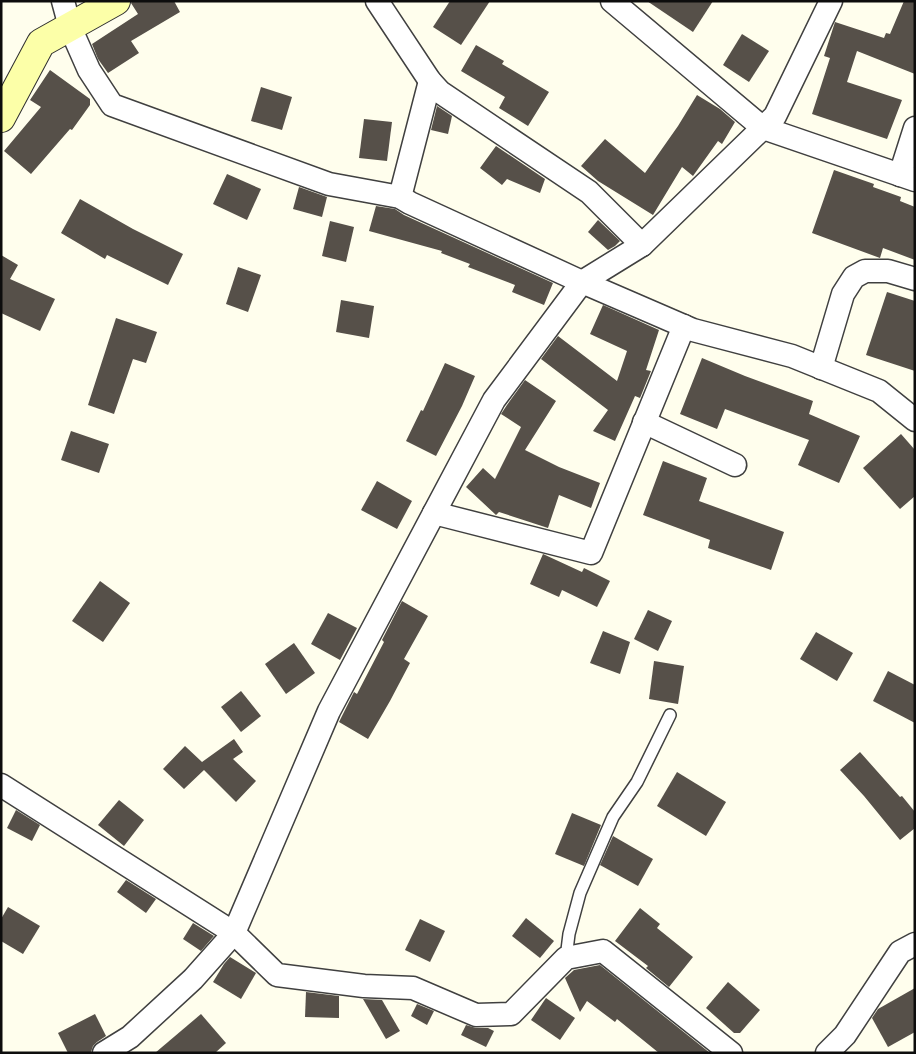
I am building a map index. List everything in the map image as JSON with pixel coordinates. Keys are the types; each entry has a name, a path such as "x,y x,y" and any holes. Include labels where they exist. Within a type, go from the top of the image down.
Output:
{"street":[{"path":"63,1 70,27 89,70 112,105 329,184 400,197 582,282 693,330 792,356 879,391 915,420"},
{"path":"1,118 42,43 116,1"},
{"path":"377,1 430,81 440,92 590,192 642,245"},
{"path":"612,1 762,128 907,177 915,128"},
{"path":"104,1053 130,1037 179,992 234,933 328,711 494,400 582,282 642,245 775,116 831,1"},
{"path":"400,197 430,81"},
{"path":"822,368 843,294 854,277 865,271 888,272 915,279"},
{"path":"434,513 591,553 684,326"},
{"path":"644,422 735,465"},
{"path":"1,786 234,933 277,975 364,986 413,988 476,1015 511,1014 566,958 603,951 730,1053"},
{"path":"827,1053 845,1035 900,952 915,944"}],"lane":[{"path":"566,958 569,934 580,893 613,817 637,782 670,715"}],"building":[{"path":"132,1 174,1 180,12 131,41 139,53 108,73 98,59 92,44 138,14 131,3"},
{"path":"450,1 490,1 461,45 433,27"},
{"path":"647,1 713,1 693,32"},
{"path":"904,1 915,1 915,74 857,51 847,82 902,100 887,139 812,114 830,58 824,56 835,22 884,38 886,33 890,34"},
{"path":"742,34 769,51 749,82 723,65"},
{"path":"476,45 504,61 502,64 549,92 528,126 499,108 505,97 461,71"},
{"path":"50,70 90,99 90,105 72,130 70,129 31,174 4,151 41,107 30,100"},
{"path":"261,87 292,97 282,130 251,121"},
{"path":"697,95 720,109 735,122 722,144 718,141 693,176 682,167 653,215 598,181 581,166 605,139 645,173"},
{"path":"437,106 452,116 448,134 431,130"},
{"path":"364,119 392,122 387,161 359,158"},
{"path":"496,146 545,179 540,193 507,179 502,185 480,168"},
{"path":"834,170 874,184 873,187 901,197 900,201 915,207 915,260 883,248 880,258 812,233"},
{"path":"227,174 261,189 247,220 213,204"},
{"path":"299,187 327,197 322,217 293,209"},
{"path":"80,199 183,254 168,285 107,255 105,259 61,233"},
{"path":"376,206 395,209 404,215 553,283 544,305 512,292 515,285 468,267 470,264 441,253 442,251 369,231"},
{"path":"598,220 620,241 608,250 588,232"},
{"path":"330,221 354,227 346,262 322,256"},
{"path":"1,255 18,265 10,279 55,299 40,331 1,313"},
{"path":"238,267 261,275 248,312 226,304"},
{"path":"887,292 915,301 915,371 866,355"},
{"path":"341,300 374,306 369,338 336,332"},
{"path":"603,305 659,330 646,370 651,371 640,398 635,396 615,441 593,431 608,410 541,359 558,336 617,381 627,351 590,334"},
{"path":"116,318 157,332 146,363 133,359 114,414 88,405"},
{"path":"702,358 813,401 809,414 860,436 839,483 798,465 809,440 725,409 717,429 680,414"},
{"path":"445,363 475,376 436,456 406,441 421,410 423,411"},
{"path":"525,380 556,401 525,450 559,467 600,483 591,508 559,495 548,528 499,512 496,515 466,487 483,468 495,479 521,427 501,414"},
{"path":"71,431 109,444 99,473 61,460"},
{"path":"901,434 915,450 915,496 900,509 863,468"},
{"path":"663,461 707,478 699,501 784,532 771,570 708,548 710,540 643,515"},
{"path":"377,481 412,501 397,529 361,510"},
{"path":"543,554 582,572 584,568 610,581 597,607 562,590 559,597 530,584"},
{"path":"100,581 130,603 103,642 72,621"},
{"path":"402,601 428,616 404,659 410,663 368,739 339,722 354,692 357,694 384,642 382,640"},
{"path":"648,610 672,621 658,651 634,639"},
{"path":"328,613 357,628 340,660 311,644"},
{"path":"603,631 630,642 620,674 590,663"},
{"path":"816,632 853,653 837,681 800,659"},
{"path":"294,643 315,673 286,694 265,664"},
{"path":"654,661 684,666 678,704 649,699"},
{"path":"888,671 915,685 915,723 873,701"},
{"path":"241,691 261,716 241,732 221,707"},
{"path":"234,739 243,752 233,759 256,781 236,802 204,770 184,789 163,769 185,746 202,762"},
{"path":"860,752 915,812 915,828 900,840 840,770"},
{"path":"677,772 726,802 706,836 657,806"},
{"path":"119,800 144,820 124,846 98,825"},
{"path":"16,810 40,825 32,841 7,828"},
{"path":"572,813 601,825 584,866 555,854"},
{"path":"613,836 653,859 638,886 600,865"},
{"path":"126,880 156,899 146,913 117,892"},
{"path":"8,907 40,926 23,954 1,941 1,919"},
{"path":"640,908 660,924 657,928 693,957 669,987 646,968 648,966 615,941"},
{"path":"526,918 554,941 540,958 512,936"},
{"path":"420,919 445,931 430,962 405,950"},
{"path":"193,923 214,936 201,951 183,939"},
{"path":"230,957 256,973 241,999 213,982"},
{"path":"600,965 710,1053 659,1053 617,1019 615,1022 587,1001 580,1012 565,978 574,970"},
{"path":"728,982 760,1010 740,1033 734,1033 706,1008"},
{"path":"915,988 915,1032 888,1047 872,1018 878,1009"},
{"path":"306,992 339,996 339,1018 305,1017"},
{"path":"546,998 575,1018 560,1040 531,1020"},
{"path":"363,999 382,1000 400,1031 386,1039"},
{"path":"417,1004 434,1011 427,1025 411,1016"},
{"path":"95,1014 106,1036 93,1046 90,1053 68,1053 58,1033"},
{"path":"201,1014 226,1043 215,1053 155,1053"},
{"path":"466,1025 476,1028 488,1028 494,1031 486,1047 461,1035"}]}
